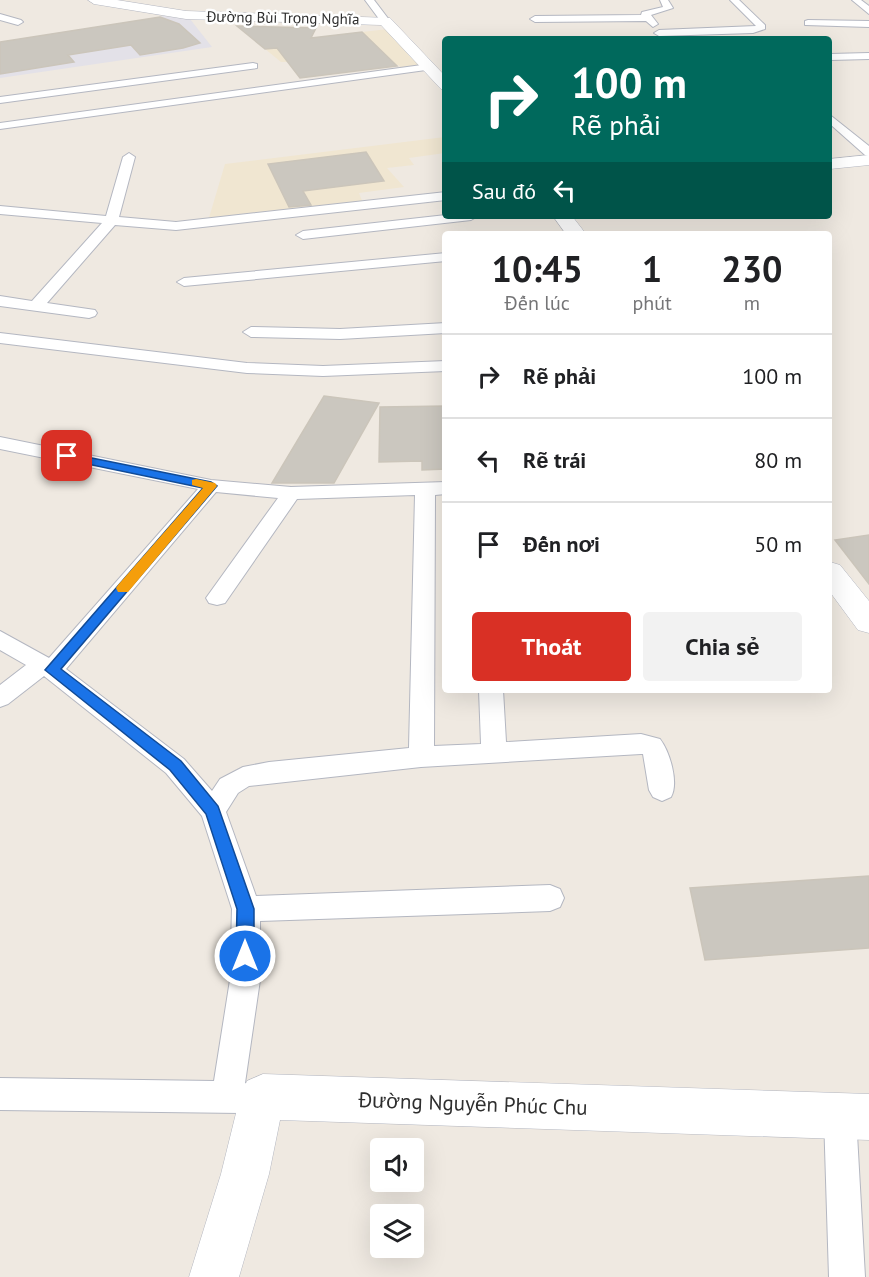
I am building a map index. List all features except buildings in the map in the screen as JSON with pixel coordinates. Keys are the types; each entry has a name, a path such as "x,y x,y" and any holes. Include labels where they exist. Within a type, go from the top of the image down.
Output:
{"street":[{"path":"369,0 385,21"},
{"path":"663,0 668,8 645,14 661,36 753,30 762,27 734,0"},
{"path":"856,0 869,11"},
{"name":"Đường Bùi Trọng Nghĩa","path":"106,1 197,16 385,21 429,63 442,81"},
{"path":"0,17 18,22"},
{"path":"535,19 648,18"},
{"path":"808,23 869,24"},
{"path":"753,30 758,36"},
{"path":"850,56 862,67"},
{"path":"832,57 869,56"},
{"path":"0,100 429,63"},
{"path":"0,126 233,81 253,66"},
{"path":"832,120 869,152"},
{"path":"36,306 111,221 129,158"},
{"path":"832,164 869,160"},
{"path":"2,213 187,226 442,196"},
{"path":"303,235 444,219"},
{"path":"564,219 574,231"},
{"path":"184,282 442,256"},
{"path":"0,301 89,313"},
{"path":"251,332 325,334 442,328"},
{"path":"0,338 247,368 323,371 442,366"},
{"path":"0,443 211,486 291,493 344,494 435,489 421,757"},
{"path":"0,698 48,668 211,486"},
{"path":"217,598 291,493"},
{"path":"832,575 869,622"},
{"path":"0,639 48,668 176,766 213,811 246,909 245,1174 214,1277"},
{"path":"491,693 494,752"},
{"path":"213,811 229,786 243,777 421,757 641,744 651,746 655,751 662,790"},
{"path":"246,909 550,898"},
{"path":"0,1094 245,1097"},
{"name":"Đường Nguyễn Phúc Chu","path":"245,1097 855,1117"},
{"path":"847,1277 855,1117"}],"shaded area":[{"path":"164,16 190,19 212,47 0,78 0,42"},
{"path":"388,29 421,66 403,69 398,65 300,78 288,62 281,62 259,44"},
{"path":"442,137 442,153 409,158 414,165 387,168 404,187 359,193 363,203 208,221 225,164"}],"slow traffic":[{"path":"123,588 211,486 196,483"}],"route":[{"path":"67,456 211,486 52,670 176,766 213,811 246,909 245,956"}]}
